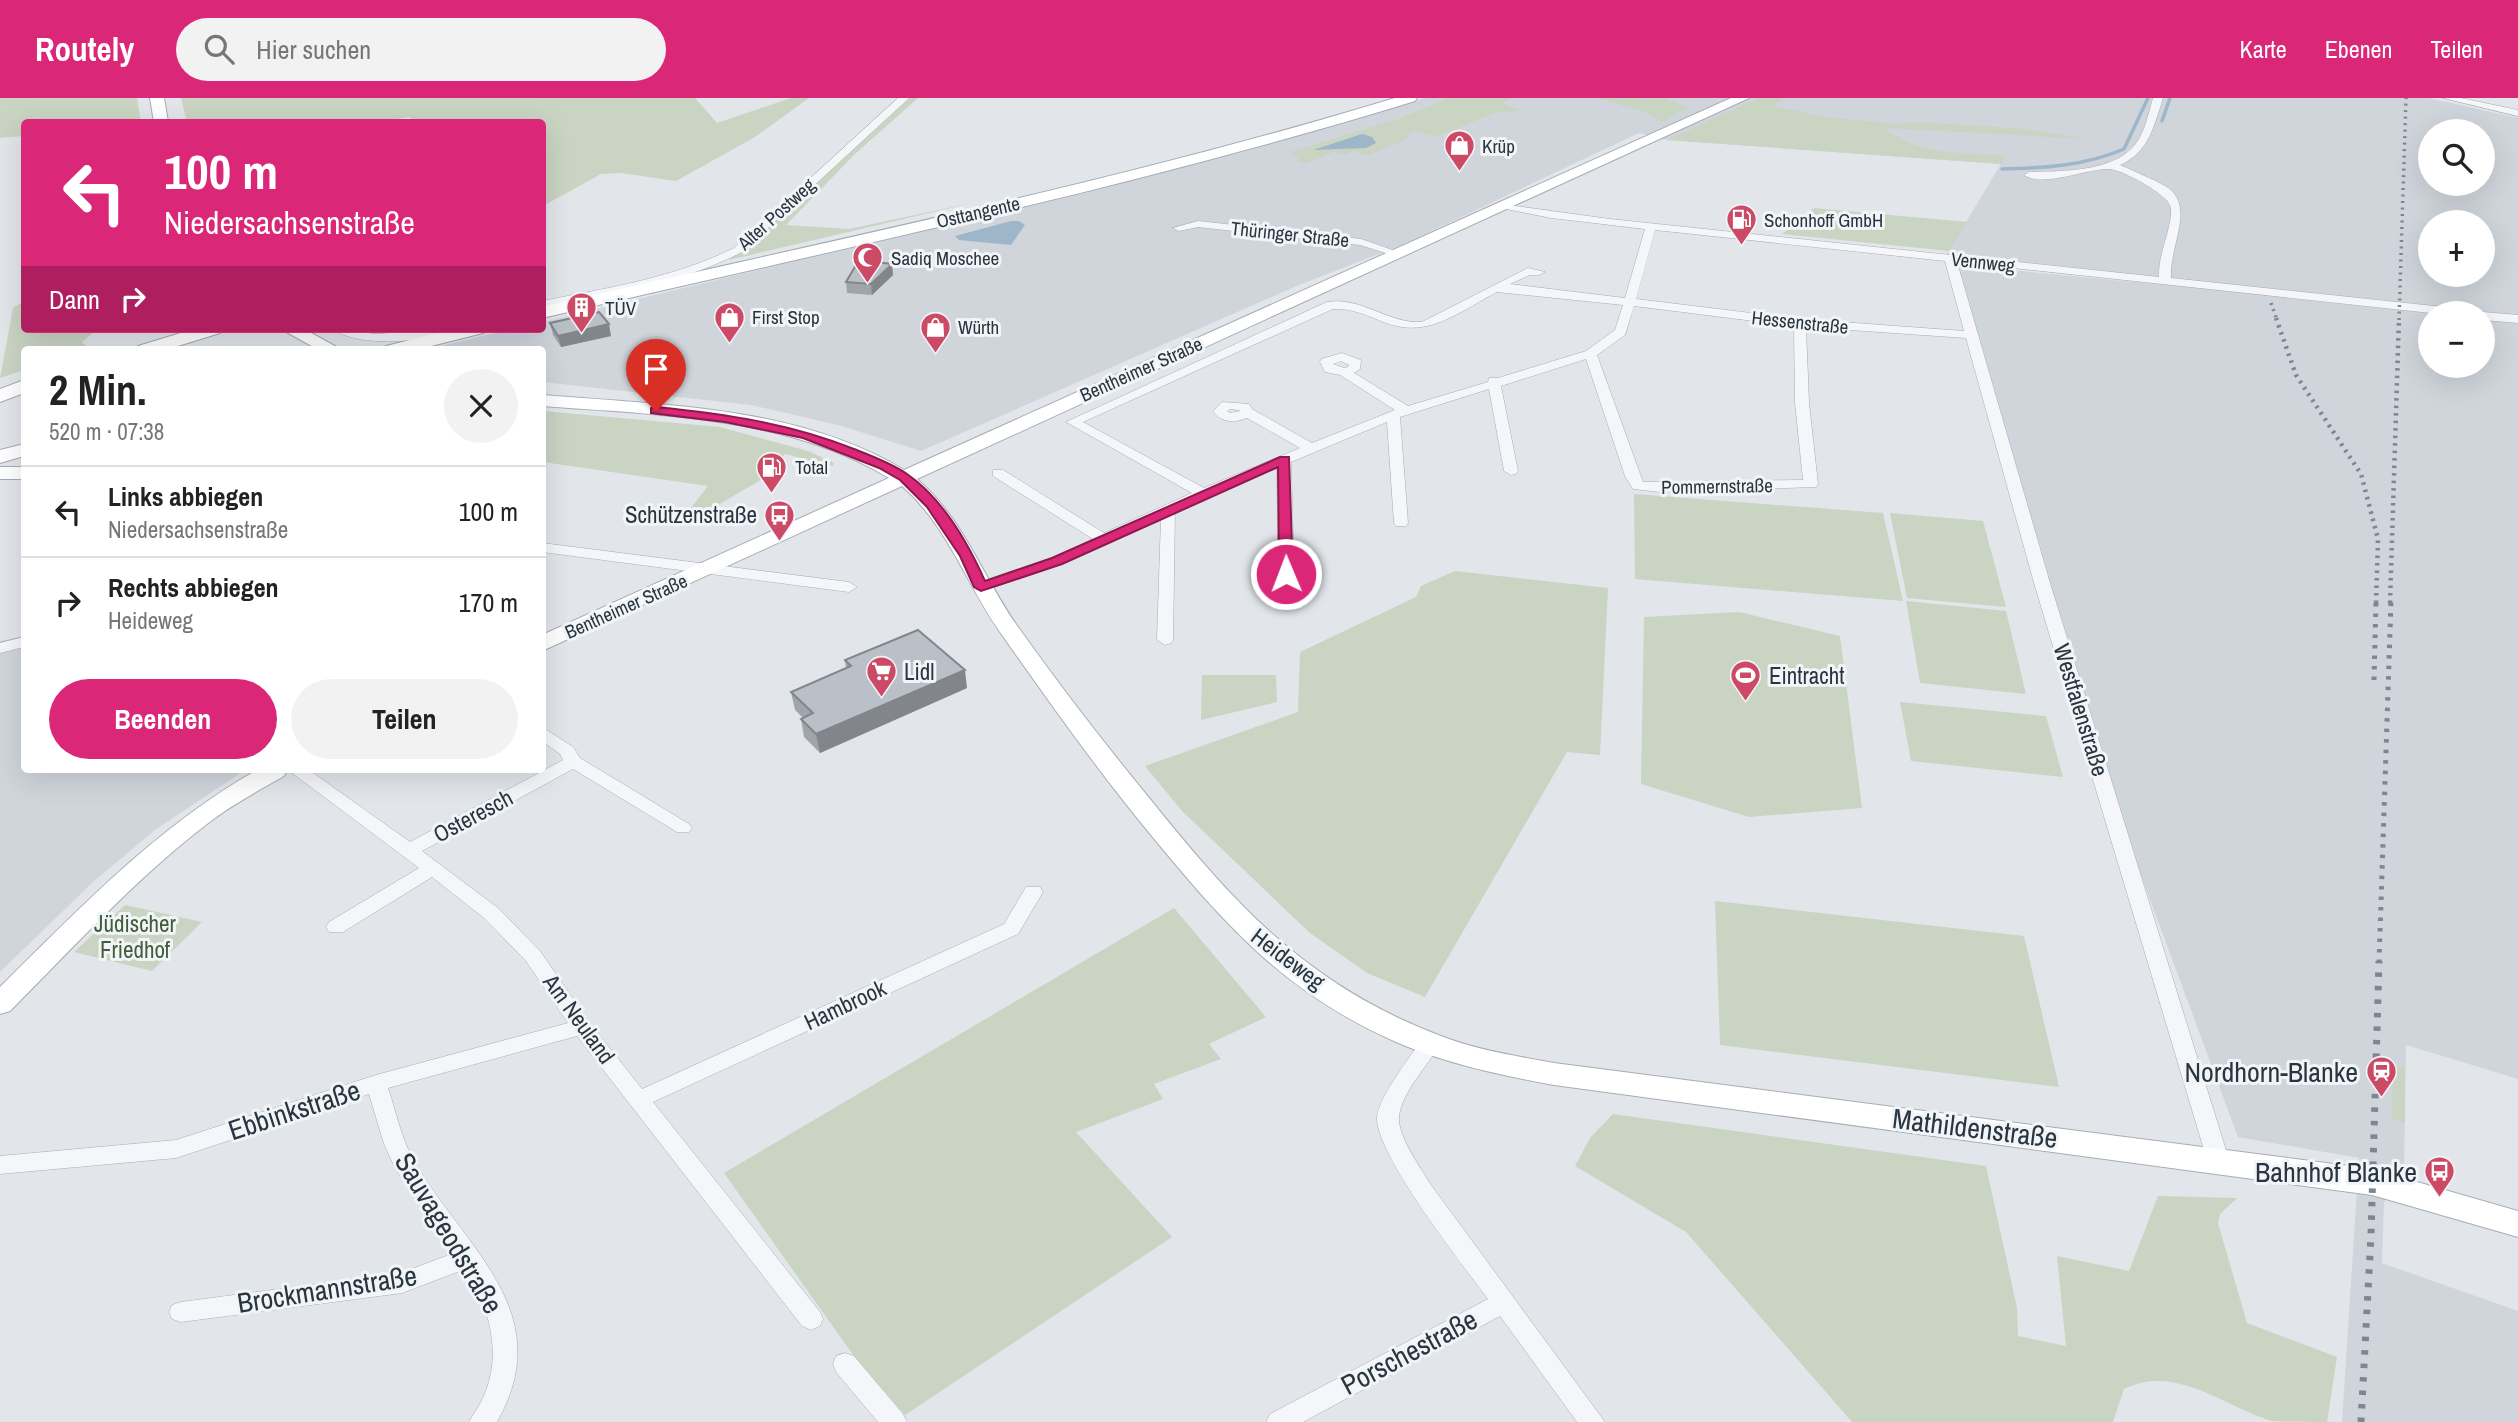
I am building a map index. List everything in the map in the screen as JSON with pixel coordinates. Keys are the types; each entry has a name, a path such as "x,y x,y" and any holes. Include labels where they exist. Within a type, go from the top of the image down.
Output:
{"main road":[{"name":"Osttangente","path":"546,312 1126,177 1305,130 1410,98"},
{"path":"158,346 199,333"},
{"path":"409,346 460,333"},
{"path":"0,396 21,387"},
{"path":"0,450 21,448"},
{"path":"0,457 21,449"},
{"path":"0,473 21,473"}],"street":[{"path":"157,98 160,119"},
{"name":"Alter Postweg","path":"546,304 683,273 728,256 738,250 904,98"},
{"name":"Bentheimer Straße","path":"546,642 1742,98"},
{"path":"2029,175 2068,173 2112,165 2141,145 2158,98"},
{"path":"2448,98 2518,113"},
{"path":"2112,165 2163,189 2175,200 2177,210 2164,261 2165,281"},
{"name":"Vennweg","path":"1505,206 1551,215 2418,308"},
{"name":"Thüringer Straße","path":"1180,228 1198,224 1361,242 1398,254"},
{"path":"981,587 1032,571 1284,459 1399,413 1590,354 1621,332 1651,226"},
{"name":"Westfalenstraße","path":"1950,259 2042,583 2218,1160"},
{"path":"1203,494 1073,422 1331,305 1353,306 1405,326 1416,327 1425,325 1528,271 1539,272"},
{"name":"Hessenstraße","path":"1495,288 1800,323 1971,335"},
{"path":"2495,317 2518,319"},
{"name":"Pommernstraße","path":"1590,354 1632,476 1638,486 1660,488 1811,484 1802,403 1800,323"},
{"path":"298,333 322,346"},
{"path":"349,333 377,338 422,333"},
{"path":"1344,372 1399,413"},
{"path":"1494,382 1511,471"},
{"name":"Heideweg","path":"546,401 725,418 766,426 807,435 849,449 904,477 921,492 951,531 967,556 981,587 1105,760 1211,890 1250,932 1294,969 1390,1027 1430,1044"},
{"path":"1247,412 1310,448"},
{"path":"1399,413 1402,523"},
{"path":"1284,459 1286,574"},
{"path":"998,473 1103,539"},
{"path":"1165,640 1168,510"},
{"path":"546,547 849,587"},
{"path":"0,648 21,643"},
{"path":"546,735 567,751 573,762 682,828"},
{"name":"Osteresch","path":"409,850 573,762"},
{"path":"0,1004 121,882 159,849 199,817 270,773"},
{"name":"Am Neuland","path":"301,773 409,850 491,914 533,956 582,1027 811,1319"},
{"path":"336,927 432,869"},
{"name":"Hambrook","path":"640,1099 1011,929 1033,892"},
{"name":"Ebbinkstraße","path":"0,1165 176,1149 376,1083 582,1027"},
{"path":"1430,1044 1399,1090 1388,1116 1395,1147 1423,1192 1502,1303 1592,1422"},
{"name":"Mathildenstraße","path":"1430,1044 1485,1060 1554,1074 2372,1182 2440,1199 2518,1224"},
{"name":"Sauvageodstraße","path":"376,1083 403,1162 470,1258 501,1318 507,1344 506,1366 499,1390 482,1422"},
{"name":"Brockmannstraße","path":"181,1312 402,1283 470,1258"},
{"name":"Porschestraße","path":"1279,1422 1502,1303"},
{"path":"845,1364 894,1422"}],"shaded area":[{"path":"1425,98 2429,98 2518,118 2518,319 2495,315 2495,301 2418,301 2418,308 2412,311 2418,312 2418,378 2495,378 2495,320 2518,322 2518,1079 2406,1045 2404,1170 2384,1202 2382,1263 2518,1311 2518,1422 2342,1422 2359,1158 2238,1137 2076,700 1958,265 2373,305 1945,257 2001,164 1667,140 1639,133 1402,245 1299,285 921,451 838,425 751,405 546,382 546,346 442,346 495,333 546,333 546,321 1240,153"},
{"path":"21,637 21,773 240,773 155,830 93,882 0,972 0,641"}],"green space":[{"path":"0,98 137,98 140,119 21,119 21,136 0,138"},
{"path":"181,98 695,98 717,123 791,98 809,98 755,137 676,181 621,173 601,174 546,204 546,119 186,119"},
{"path":"910,98 918,98 855,154 786,225 849,229 976,202 729,260"},
{"path":"1449,98 1513,98 1502,103 1521,111 1497,112 1437,137 1416,131 1406,135 1410,138 1366,156 1354,151 1344,155 1334,152 1304,164 1295,160 1300,158 1290,152 1398,119"},
{"path":"1597,98 1665,98 1688,108 1662,122 1647,113"},
{"path":"1759,98 1784,98 1773,106 1824,117 1896,124 1919,122 2028,129 2087,139 1885,128 1912,144 1927,148 1958,153 2005,155 2002,164 1667,140"},
{"path":"1814,208 1967,222 1949,251 1782,234"},
{"path":"21,303 21,333 93,333 82,342 86,346 21,346 21,371 0,378 13,308"},
{"path":"546,411 720,427 808,451 834,463 833,466 785,454 759,481 713,508 690,509 708,486 546,462"},
{"path":"1634,494 1883,513 1903,601 1635,579"},
{"path":"1890,513 1983,521 2006,607 1907,598"},
{"path":"1455,571 1608,588 1600,755 1567,752 1425,997 1367,973 1310,933 1182,811 1145,766 1298,712 1300,652 1416,597 1421,586"},
{"path":"1906,601 2006,611 2026,694 1920,683"},
{"name":"Eintracht","path":"1739,612 1840,636 1862,808 1749,817 1641,784 1644,617"},
{"path":"1202,675 1276,675 1277,702 1201,720"},
{"path":"1900,702 2046,716 2063,777 1911,761"},
{"path":"1715,901 2024,936 2059,1087 1720,1045"},
{"name":"Jüdischer Friedhof","path":"125,905 202,922 152,971 74,952"},
{"path":"1174,908 1266,1017 1209,1044 1221,1059 1154,1084 1163,1099 1076,1132 1172,1237 905,1415 856,1359 724,1173"},
{"path":"2393,1065 2405,1068 2405,1123 2392,1119"},
{"path":"1613,1114 1986,1166 2017,1308 2018,1336 2066,1346 2057,1256 2129,1271 2158,1196 2237,1198 2220,1214 2218,1223 2247,1323 2337,1357 2327,1422 2272,1421 2199,1390 2162,1381 2143,1382 2124,1389 2113,1422 1852,1422 1686,1232 1575,1166 1590,1138"}],"water":[{"path":"1362,134 1372,137 1376,143 1366,148 1313,150"},
{"path":"1019,221 1025,225 1011,245 959,240 955,236"}],"building":[{"path":"859,260 892,264 871,284 846,282"},
{"path":"599,312 609,324 558,336 550,323"},
{"name":"Lidl","path":"918,630 965,670 816,734 801,719 813,713 791,692 851,666 845,660"}],"waterway":[{"path":"2002,169 2064,165 2124,149 2148,98"},
{"path":"2162,121 2170,98"}],"railway":[{"path":"2399,320 2406,98"},
{"path":"2271,303 2277,320"},
{"path":"2276,318 2296,375 2361,474 2378,539 2376,603"},
{"path":"2390,603 2399,318"},
{"path":"2374,680 2376,601"},
{"path":"2379,963 2391,601"},
{"path":"2361,1422 2371,1235 2379,961"}],"place":[{"name":"Krüp","path":"1459,173"},
{"name":"Schonhoff GmbH","path":"1741,247"},
{"name":"Sadiq Moschee","path":"868,285"},
{"name":"TÜV","path":"582,335"},
{"name":"First Stop","path":"729,344"},
{"name":"Würth","path":"935,354"},
{"name":"Total","path":"772,494"},
{"name":"Schützenstraße","path":"780,542"},
{"name":"Lidl","path":"881,699"},
{"name":"Eintracht","path":"1746,703"},
{"name":"Nordhorn-Blanke","path":"2381,1099"},
{"name":"Bahnhof Blanke","path":"2440,1199"}],"route":[{"path":"656,411 725,418 807,435 849,449 883,465 904,477 932,505 967,556 981,587 1057,561 1284,459 1286,574"}]}
